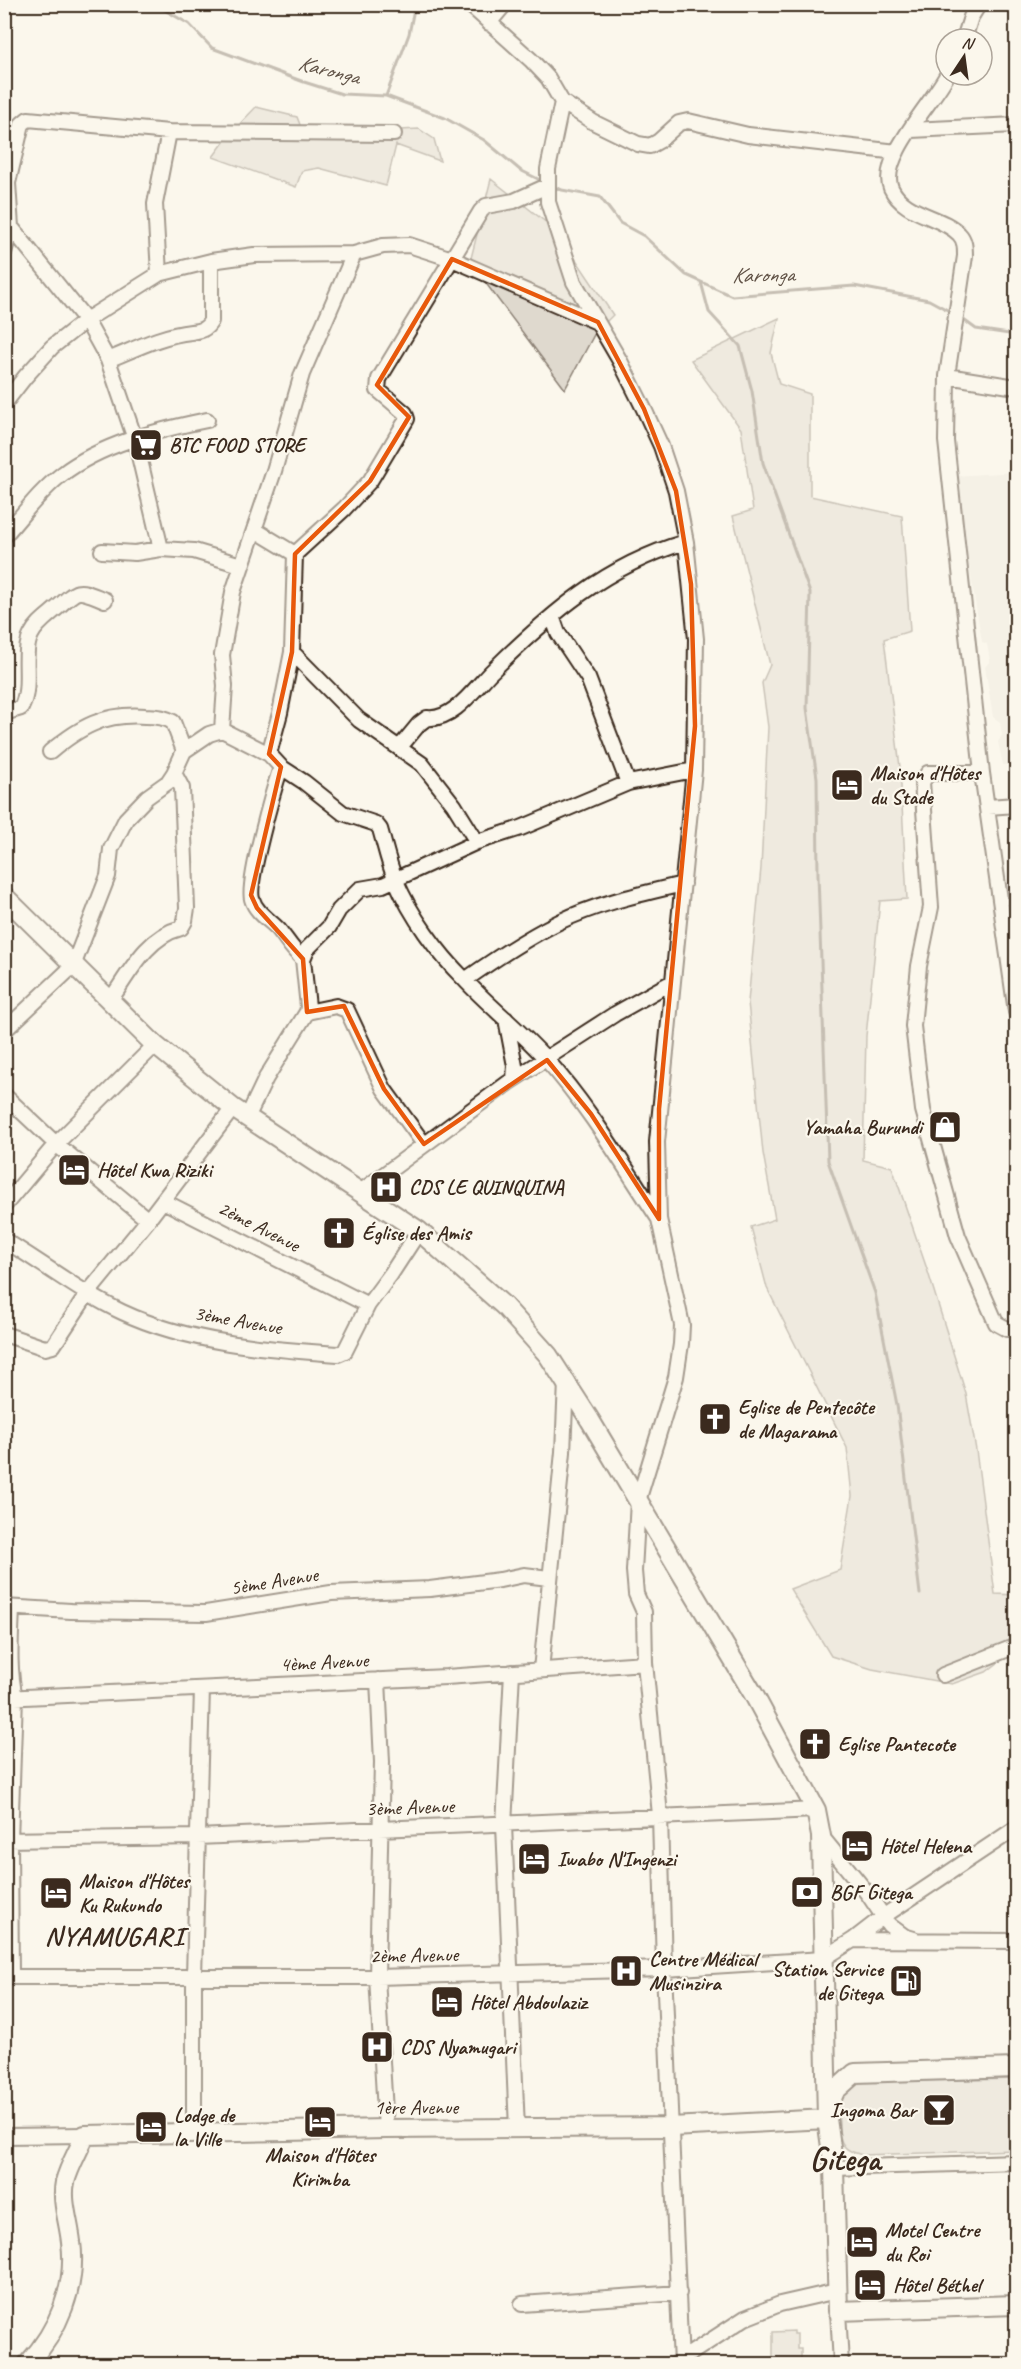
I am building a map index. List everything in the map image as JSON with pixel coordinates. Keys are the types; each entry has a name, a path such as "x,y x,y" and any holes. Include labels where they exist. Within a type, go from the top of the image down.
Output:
{"main road":[{"path":"4,896 155,1045 240,1113 419,1231 504,1306 548,1355 566,1380 754,1695 816,1810 821,1836 827,2116 834,2168 838,2311 1017,2305"},
{"path":"826,2040 828,2050 837,2065 855,2073 1013,2067"},
{"path":"827,2116 835,2091 855,2073"},
{"name":"1ère Avenue","path":"85,2135 386,2129 671,2127 827,2116"},
{"path":"28,2364 38,2353 56,2324 71,2284 73,2269 64,2198 65,2182 85,2135"}],"street":[{"path":"469,4 531,60 548,78 562,102 593,122 638,144 650,146 679,123 688,121 748,135 897,152"},
{"path":"489,23 505,4"},
{"path":"968,27 979,4"},
{"path":"941,87 897,152 889,177 891,188 899,199 929,218 948,226 960,235 964,243 965,256 947,376 946,418 949,475 982,773 1017,1012"},
{"path":"562,102 547,186 548,202 574,282 620,361 661,446 676,491 686,542 696,639 694,770 657,1142 659,1219 682,1325 681,1344 676,1377 638,1501 634,1578 636,1593 644,1612 645,1663 660,1815 664,1969 679,2293 679,2363"},
{"path":"4,253 11,227 8,183 24,120 169,132 394,134"},
{"path":"911,130 1017,125"},
{"path":"159,274 155,204 169,132"},
{"path":"269,754 292,652 295,554 344,509 370,481 407,419 405,413 378,390 377,385 486,206 514,201 547,186"},
{"path":"11,227 86,320 108,360 135,439 161,549"},
{"path":"4,404 42,357 86,320 159,274 211,261 276,253 354,254 383,246 409,245 452,259 598,322"},
{"path":"222,730 225,686 222,655 233,592 255,530 302,374 354,254"},
{"path":"108,360 163,338 200,331 208,327 211,321 211,261"},
{"path":"947,376 1017,387"},
{"path":"4,536 60,476 103,450 207,420"},
{"path":"255,530 295,554"},
{"path":"400,747 427,718 432,718 462,704 491,672 577,595 636,559 686,542"},
{"path":"102,552 135,553 161,549 194,551 241,565"},
{"path":"4,713 21,708 26,697 28,643 37,627 76,592 87,592 105,600"},
{"path":"552,616 558,633 588,678 628,783"},
{"path":"292,652 374,733 400,747 422,764 440,785 477,842"},
{"path":"50,752 73,733 93,723 129,715 157,717 173,722 184,751"},
{"path":"4,1030 73,966 108,876 111,849 126,819 147,797 168,782 184,751 209,734 222,730 269,754 281,767 343,813 376,825 380,829 396,880 408,904 425,929 465,981 520,1031 591,1114 659,1219"},
{"path":"281,767 266,821 251,895 256,909 275,926 303,959"},
{"path":"4,1334 49,1348 88,1293 163,1201 240,1113 266,1078 307,1012 308,999 303,959 307,949 329,927 339,910 356,892 366,886 383,885 396,880 477,842 521,828 628,783 694,770"},
{"path":"109,1002 154,941 168,932 181,928 185,921 187,908 182,788 174,773"},
{"path":"982,773 928,773 922,782 931,907 919,966 914,1026 923,1110 958,1236 996,1323 1007,1329 1017,1329"},
{"path":"988,807 1017,805"},
{"path":"465,981 505,952 560,922 610,903 683,884"},
{"path":"359,1193 514,1079 547,1060 615,1014 672,982"},
{"path":"307,1012 336,1006 347,1010 384,1089 424,1144"},
{"path":"506,1019 515,1066 514,1079"},
{"path":"4,1206 56,1144 155,1045"},
{"path":"4,1095 56,1144 148,1220"},
{"name":"2ème Avenue","path":"163,1201 368,1305"},
{"name":"3ème Avenue","path":"4,1240 121,1312 158,1327 254,1347 338,1354 345,1351 368,1305 419,1231"},
{"path":"541,1670 563,1452 566,1380"},
{"name":"5ème Avenue","path":"8,1607 71,1611 206,1613 331,1593 430,1589 524,1575 549,1578"},
{"path":"8,1607 12,1681 7,1840 8,1977"},
{"path":"943,1675 1017,1646"},
{"name":"4ème Avenue","path":"10,1697 378,1680 645,1663"},
{"path":"512,1672 504,1825 517,2129"},
{"path":"378,1680 382,1762 377,1977 386,2129"},
{"path":"194,2134 194,1976 202,1689"},
{"name":"3ème Avenue","path":"7,1840 197,1837 504,1825 660,1815 816,1810"},
{"path":"823,1959 1017,1828"},
{"path":"821,1836 889,1925 904,1936 916,1940 932,1941"},
{"path":"853,1940 1017,1941"},
{"name":"2ème Avenue","path":"8,1977 377,1977 664,1969 823,1959"},
{"name":"1ère Avenue","path":"4,2136 85,2135"},
{"path":"834,2168 1017,2162"},
{"path":"679,2363 744,2318 780,2304 837,2291"},
{"path":"522,2304 679,2293"},
{"path":"838,2311 840,2364"}],"highlighted area":[{"path":"452,259 598,322 644,409 676,491 691,584 695,726 659,1109 659,1219 591,1114 547,1060 424,1144 384,1089 344,1006 307,1012 303,959 257,908 251,895 281,767 269,754 292,652 295,554 370,481 409,417 377,385"}],"shaded area":[{"path":"256,107 297,117 304,135 419,129 434,139 440,161 396,145 386,186 319,168 302,171 296,187 213,157 230,134"},
{"path":"491,179 557,231 613,315 595,333 565,389 470,262"},
{"path":"779,318 771,353 779,384 810,394 810,496 902,516 910,631 884,639 900,767 907,899 880,901 866,1036 863,1160 892,1167 966,1394 976,1450 995,1594 1016,1595 1016,1638 1012,1652 986,1672 952,1684 872,1669 831,1656 790,1589 840,1570 852,1496 847,1448 767,1288 751,1227 775,1219 763,1153 748,1002 761,868 768,727 762,683 770,665 733,516 753,510 741,429 691,360"},
{"path":"1016,472 1016,764 1003,765 998,742 1002,735 1000,722 993,717 985,667 990,661 987,644 982,642 954,476"},
{"path":"1016,2079 1016,2150 862,2155 847,2149 840,2139 841,2098 844,2092 854,2084"},
{"path":"794,2331 794,2334 797,2334 797,2349 801,2349 801,2364 773,2364 773,2332"}],"waterway":[{"name":"Karonga","path":"154,4 189,24 212,48 342,94 386,96 445,118 484,140 520,170 544,182"},
{"path":"386,96 409,34 415,4"},
{"name":"Karonga","path":"552,186 600,197 620,223 644,236 686,275 732,296 854,286 929,300 953,313"},
{"path":"701,282 709,312 740,346 752,391 763,463 810,593 807,708 817,778 828,1161 875,1293 897,1405 920,1594"},
{"name":"Karonga","path":"961,318 976,329 1016,335"}],"place":[{"name":"BTC FOOD STORE","path":"146,445"},
{"name":"Maison d'Hôtes du Stade","path":"847,785"},
{"name":"Yamaha Burundi","path":"945,1127"},
{"name":"Hôtel Kwa Riziki","path":"74,1170"},
{"name":"CDS LE QUINQUINA","path":"386,1187"},
{"name":"Église des Amis","path":"339,1233"},
{"name":"Eglise de Pentecôte de Magarama","path":"715,1419"},
{"name":"Eglise Pantecote","path":"815,1744"},
{"name":"Hôtel Helena","path":"857,1846"},
{"name":"Iwabo N'Ingenzi","path":"534,1859"},
{"name":"BGF Gitega","path":"807,1892"},
{"name":"Maison d'Hôtes Ku Rukundo","path":"56,1893"},
{"name":"Centre Médical Musinzira","path":"626,1971"},
{"name":"Station Service de Gitega","path":"906,1981"},
{"name":"Hôtel Abdoulaziz","path":"447,2002"},
{"name":"CDS Nyamugari","path":"377,2047"},
{"name":"Ingoma Bar","path":"939,2110"},
{"name":"Maison d'Hôtes Kirimba","path":"320,2122"},
{"name":"Lodge de la Ville","path":"151,2127"},
{"name":"Motel Centre du Roi","path":"862,2242"},
{"name":"Hôtel Béthel","path":"870,2285"}],"district":[{"name":"NYAMUGARI","path":"115,1936"},
{"name":"Gitega","path":"845,2158"}]}
